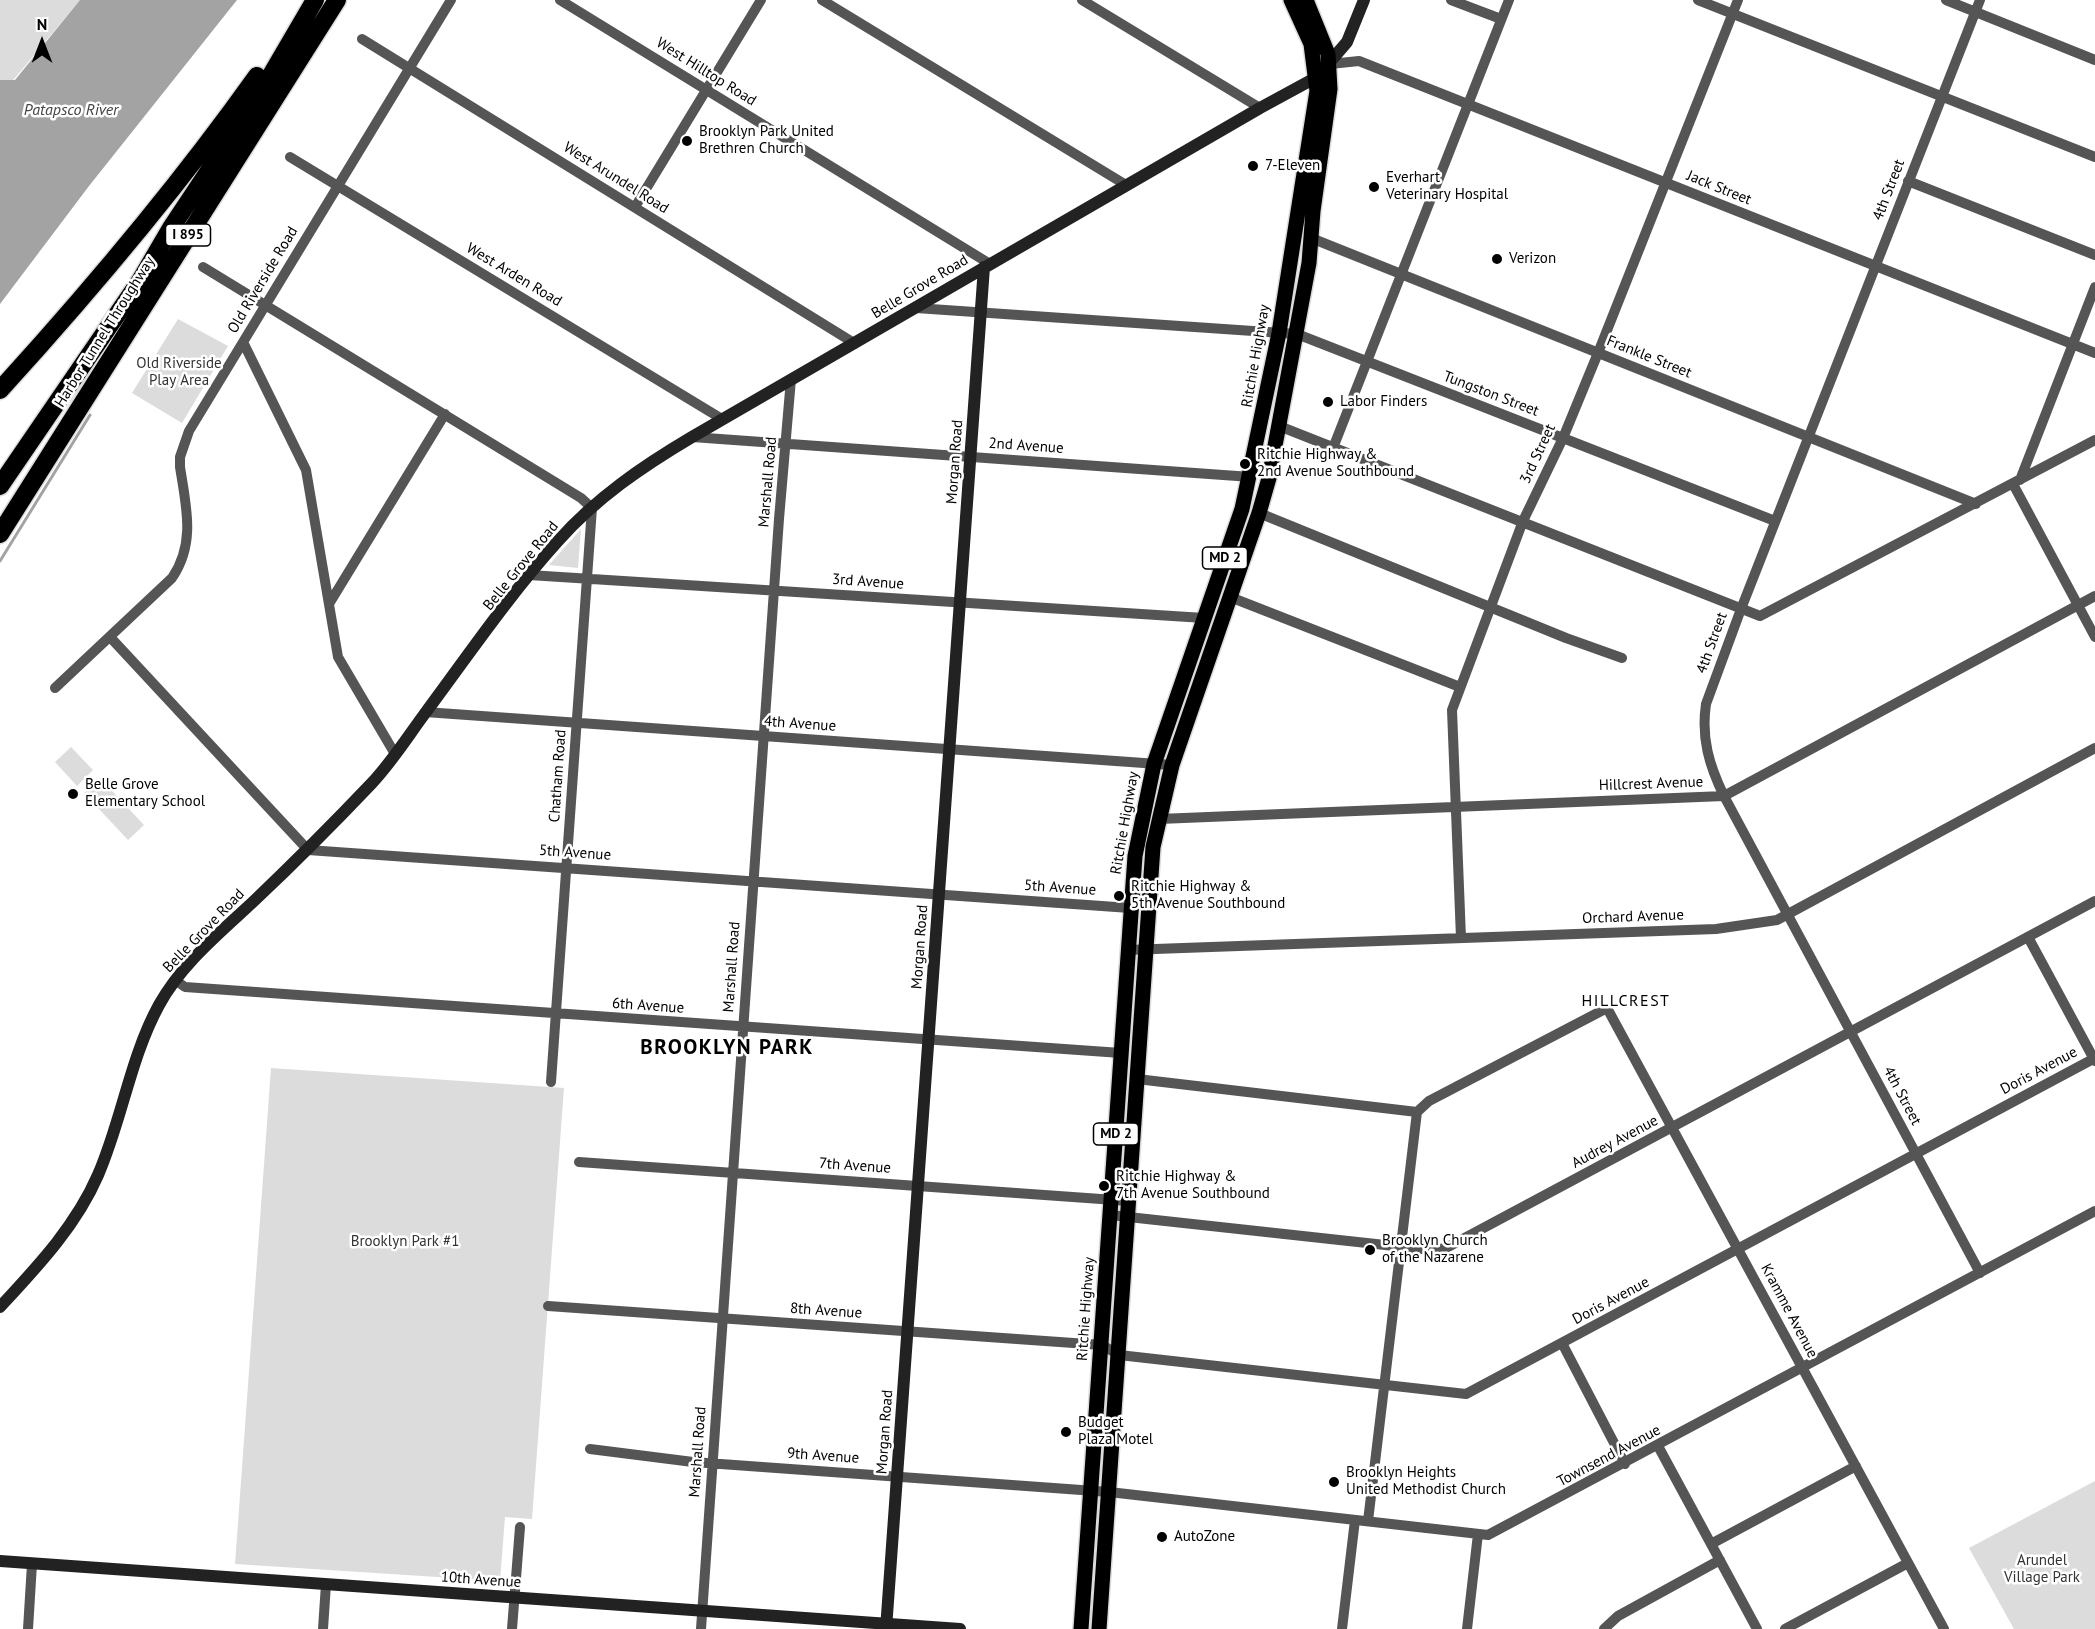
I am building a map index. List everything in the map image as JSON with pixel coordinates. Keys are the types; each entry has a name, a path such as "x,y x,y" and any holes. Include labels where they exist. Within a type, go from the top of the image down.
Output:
{"highway":[{"name":"Harbor Tunnel Throughway","path":"0,486 140,281 171,228 260,93 315,0"},
{"name":"Harbor Tunnel Throughway","path":"0,534 337,0"},
{"name":"Harbor Tunnel Throughway","path":"0,390 145,225 214,137 272,56 296,29"},
{"name":"Harbor Tunnel Throughway","path":"0,524 19,501"}],"main road":[{"name":"Ritchie Highway","path":"1081,1629 1135,856 1154,764 1251,477 1279,333 1312,131 1317,77 1311,44 1291,0"},
{"name":"MD 2","path":"1099,1629 1151,865 1172,765 1259,513 1297,334 1330,89 1330,64 1323,38 1305,0"}],"street":[{"name":"Old Riverside Road","path":"55,688 172,578 179,568 188,536 180,467 184,444 243,342 451,0"},
{"name":"West Hilltop Road","path":"560,0 987,265"},
{"path":"635,207 761,0"},
{"path":"822,0 1126,186"},
{"path":"1082,0 1260,108"},
{"name":"Belle Grove Road","path":"0,1307 38,1266 82,1206 98,1176 143,1040 159,1005 175,980 203,949 308,850 374,780 529,575 559,540 592,508 651,462 722,419 1317,77 1347,42 1364,0"},
{"path":"1451,0 1501,19"},
{"path":"1333,447 1509,0"},
{"path":"1698,0 2095,157"},
{"name":"3rd Street","path":"1461,938 1452,710 1523,520 1563,438 1738,0"},
{"path":"1946,0 2095,60"},
{"name":"4th Street","path":"1980,0 1807,436 1706,704 1704,720 1706,753 1724,796 1980,1273"},
{"name":"West Arundel Road","path":"362,39 855,343"},
{"name":"Jack Street","path":"1330,64 1359,61 2095,353"},
{"name":"West Arden Road","path":"290,157 722,419"},
{"path":"1908,181 2095,255"},
{"name":"Frankle Street","path":"1311,238 1976,504"},
{"name":"Morgan Road","path":"887,1626 980,312 987,265"},
{"path":"203,267 581,498 592,508"},
{"path":"2095,287 2016,482 2095,637"},
{"name":"Tungston Street","path":"916,308 1297,334 1775,520"},
{"path":"243,342 306,470 338,657 395,754"},
{"name":"Marshall Road","path":"701,1629 774,591 792,379"},
{"path":"328,604 445,414"},
{"path":"1279,426 1523,520 1760,616 2095,440"},
{"name":"2nd Avenue","path":"692,437 1251,477"},
{"name":"Chatham Road","path":"551,1082 592,508"},
{"path":"1259,513 1566,638 1622,658"},
{"name":"3rd Avenue","path":"529,575 1204,618"},
{"name":"Hillcrest Avenue","path":"1159,819 1724,796 2095,596"},
{"path":"1230,597 1460,687"},
{"path":"110,637 308,850"},
{"name":"4th Avenue","path":"425,712 1172,765"},
{"name":"Orchard Avenue","path":"1127,950 1716,929 1777,920 2095,748"},
{"name":"5th Avenue","path":"308,850 1130,908"},
{"name":"Audrey Avenue","path":"1111,1207 1128,1217 1431,1250 1453,1246 2095,901"},
{"path":"2028,937 2095,1060"},
{"name":"6th Avenue","path":"175,980 185,987 1121,1053"},
{"name":"Kramme Avenue","path":"1417,1112 1429,1101 1607,1008 1944,1629"},
{"name":"Doris Avenue","path":"1102,1346 1119,1355 1384,1387 1466,1394 1563,1345 2095,1060"},
{"path":"1137,1079 1417,1112 1368,1521"},
{"name":"7th Avenue","path":"579,1162 918,1186 1111,1207 1129,1201"},
{"name":"Townsend Avenue","path":"1092,1491 1109,1491 1478,1534 1498,1532 2095,1212"},
{"name":"8th Avenue","path":"548,1306 1102,1346"},
{"path":"1563,1345 1625,1464"},
{"path":"1658,1446 1756,1629"},
{"name":"9th Avenue","path":"590,1449 712,1463 1092,1491"},
{"path":"1711,1544 1856,1466"},
{"path":"1342,1629 1354,1520"},
{"path":"512,1629 520,1527"},
{"path":"1467,1629 1478,1534"},
{"path":"1604,1629 1618,1616 1720,1560"},
{"name":"10th Avenue","path":"0,1562 887,1626 960,1629"},
{"path":"1785,1629 1908,1563"},
{"path":"28,1629 32,1564"},
{"path":"323,1629 326,1584"}],"green space":[{"path":"0,0 80,0 0,96"},
{"name":"Old Riverside Play Area","path":"178,319 228,346 182,423 132,393"},
{"path":"581,529 578,568 549,565"},
{"path":"71,747 93,770 77,786 55,762"},
{"path":"100,778 144,825 128,840 84,793"},
{"name":"Brooklyn Park #1","path":"271,1068 564,1088 532,1519 505,1517 500,1581 235,1564"},
{"name":"Arundel Village Park","path":"2095,1481 2095,1629 2014,1629 1969,1548"}],"water":[{"name":"Patapsco River","path":"80,0 237,0 89,186 0,304 0,80 15,80"}],"waterway":[{"path":"0,561 90,415"}],"place":[{"name":"Brooklyn Park United Brethren Church","path":"687,141"},
{"name":"7-Eleven","path":"1253,166"},
{"name":"Everhart Veterinary Hospital","path":"1374,187"},
{"name":"Verizon","path":"1497,259"},
{"name":"Labor Finders","path":"1328,402"},
{"name":"Ritchie Highway & 2nd Avenue Southbound","path":"1245,464"},
{"name":"Belle Grove Elementary School","path":"73,794"},
{"name":"Ritchie Highway & 5th Avenue Southbound","path":"1119,896"},
{"name":"Ritchie Highway & 7th Avenue Southbound","path":"1104,1186"},
{"name":"Brooklyn Church of the Nazarene","path":"1370,1250"},
{"name":"Budget Plaza Motel","path":"1066,1432"},
{"name":"Brooklyn Heights United Methodist Church","path":"1334,1482"},
{"name":"AutoZone","path":"1162,1537"}],"district":[{"name":"HILLCREST","path":"1626,1001"},
{"name":"BROOKLYN PARK","path":"727,1048"}]}
